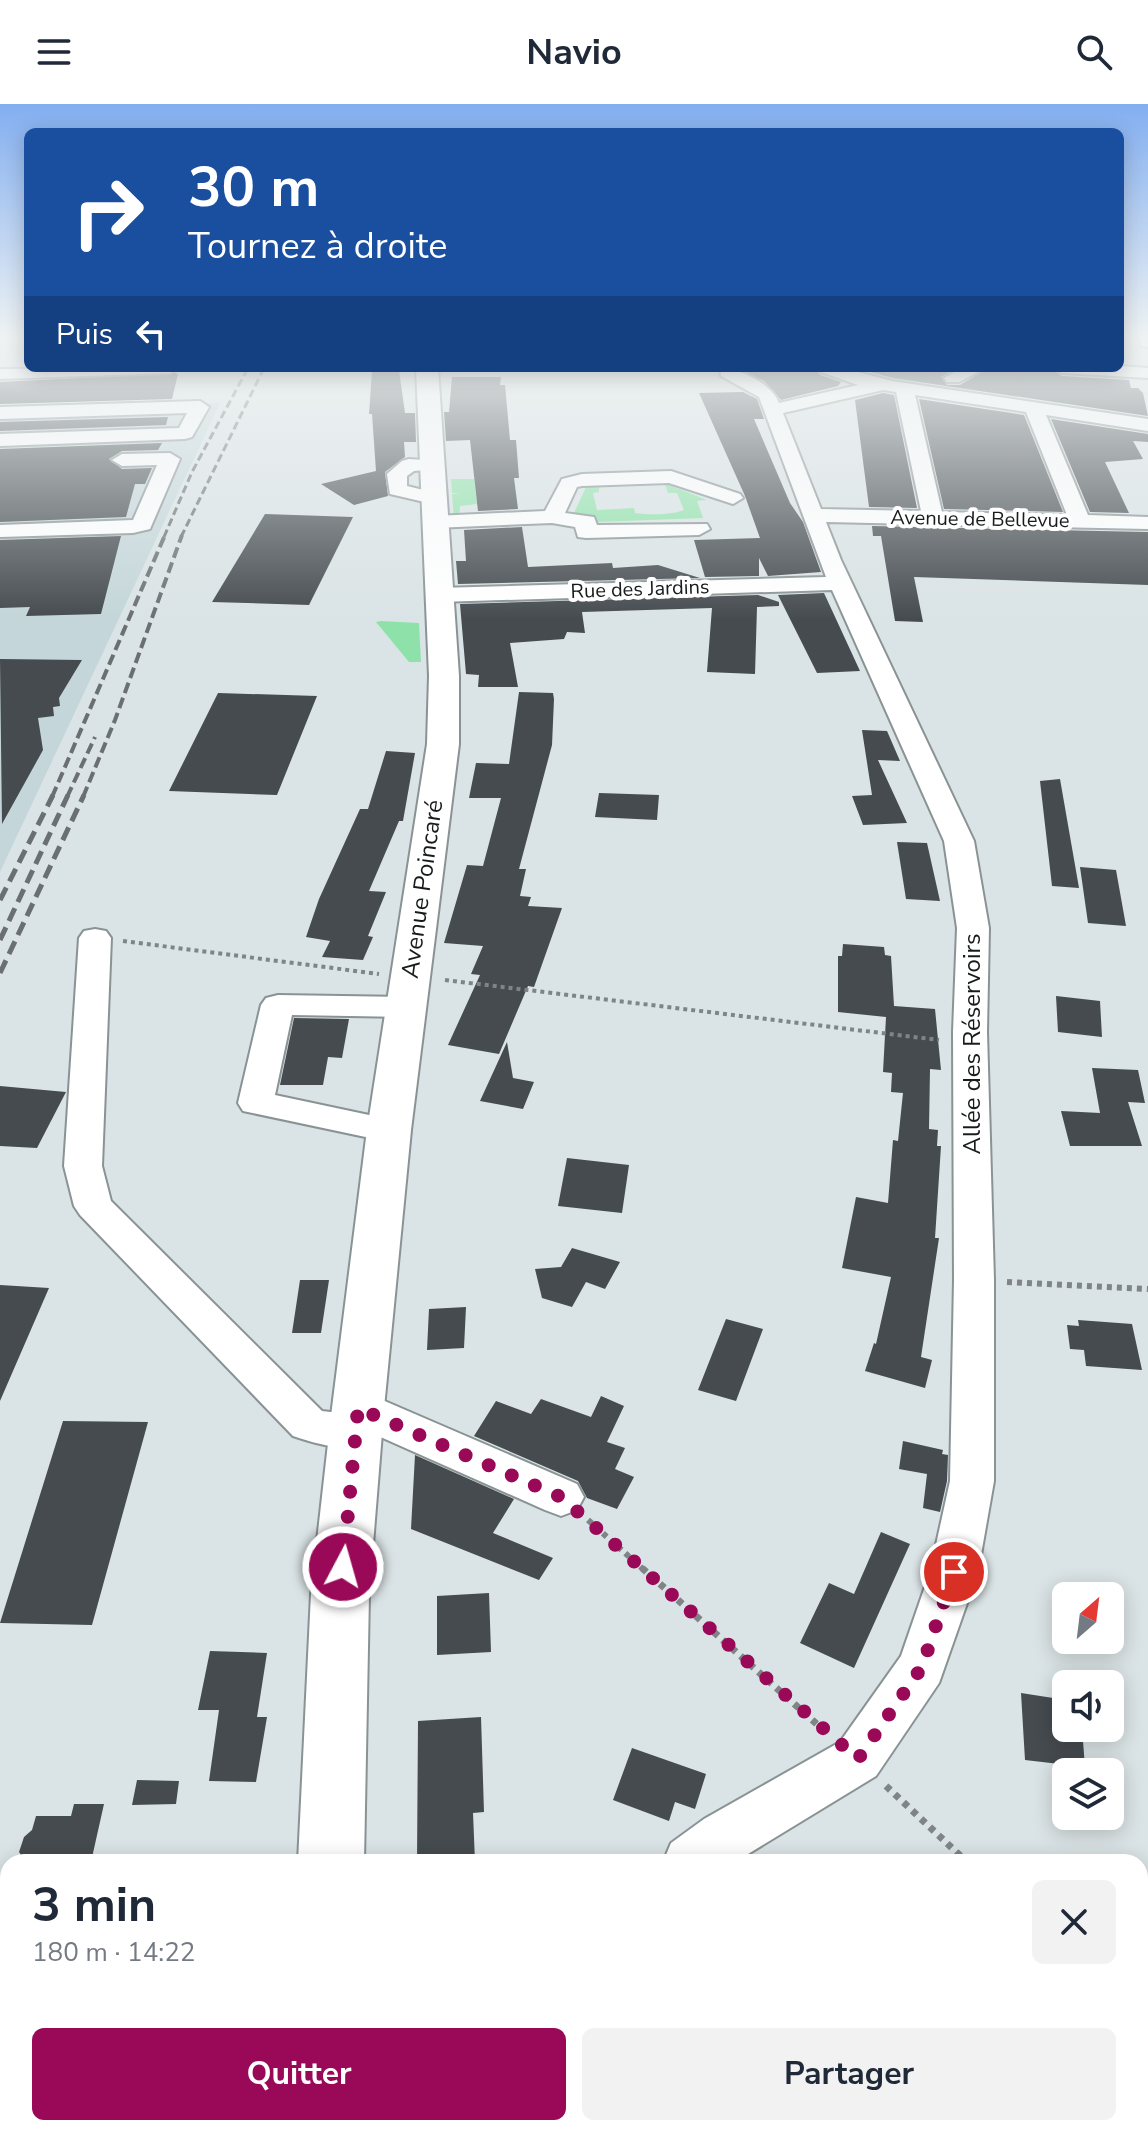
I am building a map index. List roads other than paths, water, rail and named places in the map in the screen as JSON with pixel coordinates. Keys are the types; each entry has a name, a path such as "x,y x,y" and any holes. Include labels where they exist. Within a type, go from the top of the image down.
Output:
{"main road":[{"name":"Avenue Poincaré","path":"331,1854 340,1594 357,1420 389,1130 443,744 444,676 430,431"}],"street":[{"path":"0,440 186,431"},
{"name":"Allée des Réservoirs","path":"701,1854 858,1759 922,1667 954,1572 972,1481 974,1280 970,1044 973,928 959,841 840,583 780,431"},
{"path":"906,431 933,518"},
{"path":"1043,431 1080,522"},
{"path":"0,455 170,459 142,524 133,527 0,531"},
{"path":"431,465 409,465 397,474 397,490 434,510 552,517 586,522 586,532 699,529"},
{"path":"552,517 569,483 659,485 681,480 733,498"},
{"name":"Avenue de Bellevue","path":"812,515 1148,523"},
{"name":"Rue des Jardins","path":"439,595 840,583"},
{"path":"95,938 83,1166 93,1206 308,1424 329,1430 357,1420 561,1497"},
{"path":"389,1130 256,1103 278,1005 408,993"}],"railway":[{"path":"164,537 192,472 214,431"},
{"path":"181,537 233,431"},
{"path":"52,797 165,535"},
{"path":"83,797 115,720 182,535"},
{"path":"67,797 95,737"},
{"path":"0,940 68,795"},
{"path":"0,973 84,795"},
{"path":"0,900 52,797"}]}
